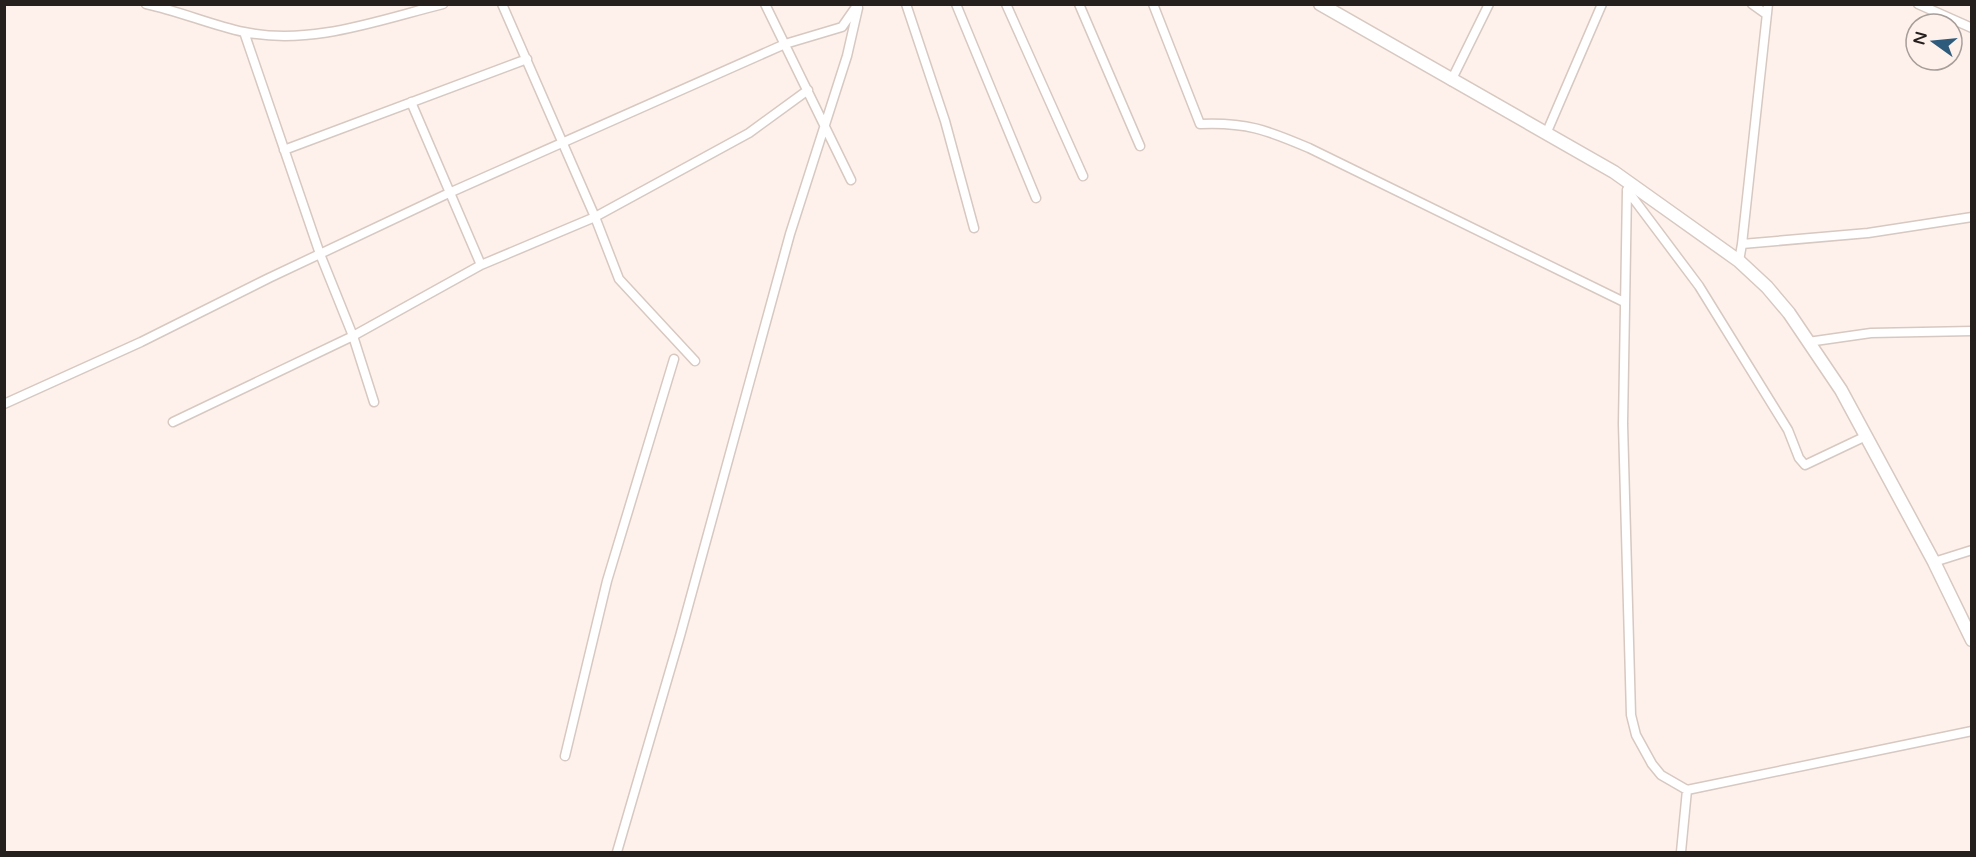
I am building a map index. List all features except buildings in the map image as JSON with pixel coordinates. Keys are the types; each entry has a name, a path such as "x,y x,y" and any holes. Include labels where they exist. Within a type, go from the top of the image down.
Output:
{"main road":[{"path":"1320,4 1451,81 1614,172 1739,261 1767,287 1789,313 1841,390 1864,437 1934,562 1971,640"}],"street":[{"path":"146,4 244,32 300,37 443,4"},
{"path":"502,4 564,144 619,279 695,362"},
{"path":"765,4 851,180"},
{"path":"4,404 141,342 449,193 564,144 785,44 842,27 859,4"},
{"path":"616,852 680,636 790,234 848,56 859,4"},
{"path":"906,4 945,121 974,228"},
{"path":"956,4 1036,198"},
{"path":"1006,4 1083,176"},
{"path":"1079,4 1140,146"},
{"path":"1153,4 1200,124 1231,123 1261,128 1309,148 1624,302"},
{"path":"1451,81 1489,4"},
{"path":"1546,134 1602,4"},
{"path":"1752,4 1766,14"},
{"path":"1739,261 1768,4"},
{"path":"1918,4 1971,28"},
{"path":"244,32 320,254 353,336 374,402"},
{"path":"284,150 527,59"},
{"path":"173,422 353,336 481,265 595,217 749,133 808,90"},
{"path":"411,102 481,265"},
{"path":"1614,172 1699,286 1788,430 1799,458 1805,465 1864,437"},
{"path":"1627,190 1623,424 1631,715 1636,735 1652,764 1661,775 1687,790 1971,731"},
{"path":"1742,244 1868,233 1971,217"},
{"path":"1808,342 1871,333 1971,331"},
{"path":"565,756 607,581 674,359"},
{"path":"1934,562 1971,550"},
{"path":"1681,852 1687,790"}]}
